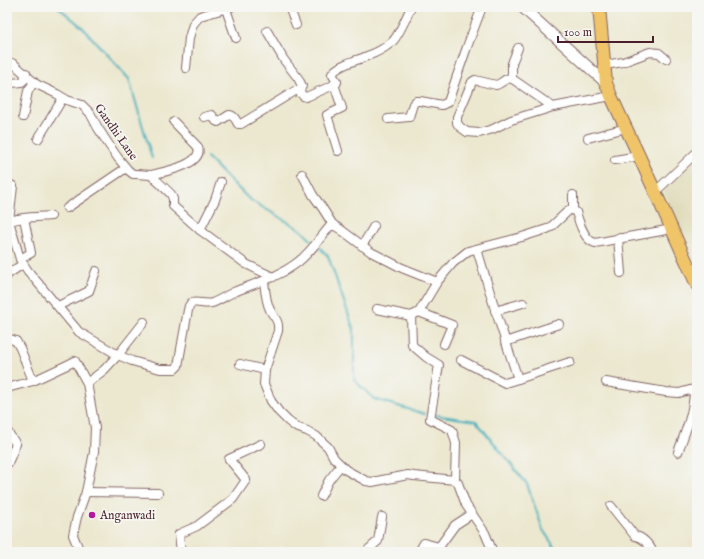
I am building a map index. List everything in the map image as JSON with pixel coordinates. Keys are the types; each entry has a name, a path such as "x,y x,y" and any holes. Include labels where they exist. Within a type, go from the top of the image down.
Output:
{"main road":[{"path":"599,7 606,83 697,285"}],"street":[{"path":"290,7 296,25"},
{"path":"204,117 212,114 218,122 229,115 232,115 238,124 243,124 295,91 298,91 303,96 306,96 336,84 337,82 332,75 334,71 344,64 374,53 394,40 411,7"},
{"path":"388,119 409,117 413,104 416,101 420,100 442,105 448,102 482,7"},
{"path":"522,7 606,83"},
{"path":"186,68 189,38 193,24 200,16 228,8 236,38"},
{"path":"268,31 284,60 298,78 302,86 299,92"},
{"path":"512,79 512,63 518,48"},
{"path":"605,65 623,62 650,52 659,52 666,59"},
{"name":"Gandhi Lane","path":"7,61 14,64 26,73 36,84 67,100 82,105 90,113 109,145 126,168 133,174 151,175"},
{"path":"7,86 11,82 22,82 26,73"},
{"path":"553,107 512,79 506,79 496,85 473,80 457,117 457,122 458,125 467,132 479,134 511,120 553,107 611,96"},
{"path":"23,117 28,91 34,82"},
{"path":"334,84 342,108 327,115 338,151"},
{"path":"38,139 63,98"},
{"path":"151,175 176,169 195,159 198,155 198,147 174,122"},
{"path":"588,138 626,128"},
{"path":"656,192 697,152"},
{"path":"615,160 639,156"},
{"path":"67,208 126,168"},
{"path":"302,174 313,195 333,224 370,252 402,268 437,282"},
{"path":"151,175 171,194 173,206 200,230 246,264 273,277"},
{"path":"200,230 215,200 221,182"},
{"path":"7,184 13,186 8,222 24,265 79,332 118,355 132,361 160,369 175,369 178,366 188,310 191,303 196,302 207,304 214,302 232,292 264,281 288,269 310,251 330,225 333,224"},
{"path":"573,195 573,210 576,212 582,230 591,242 672,228"},
{"path":"377,309 411,316 419,312 437,282 453,263 468,251 547,229 568,211 573,210"},
{"path":"8,222 24,218 51,216"},
{"path":"7,276 24,265 31,253 24,218"},
{"path":"362,246 374,226"},
{"path":"618,238 621,273"},
{"path":"477,249 495,311 518,379"},
{"path":"58,306 89,291 96,271"},
{"path":"264,281 270,310 279,325 265,370 264,384 271,401 279,412 296,427 316,436 328,447 334,458 346,470 369,482 408,475 455,480"},
{"path":"495,311 523,304"},
{"path":"419,312 452,325 444,344"},
{"path":"411,316 412,345 426,357 439,365 430,419 452,430 456,443 455,480 458,483 466,505 485,533 493,552"},
{"path":"87,383 104,370 144,322"},
{"path":"505,342 559,324"},
{"path":"7,338 16,341 33,381"},
{"path":"461,360 505,383 570,362"},
{"path":"7,388 33,381 75,361 87,383 95,428 94,452 86,492 77,517 74,536 80,552"},
{"path":"240,364 265,370"},
{"path":"606,382 666,392 679,392 696,388 690,420 678,452"},
{"path":"7,431 16,444 8,463"},
{"path":"181,552 179,534 197,526 233,498 246,480 229,460 261,444"},
{"path":"321,496 329,480 341,465"},
{"path":"86,492 158,493"},
{"path":"611,506 635,536 639,536 653,552"},
{"path":"419,552 424,543 439,547 455,525 472,514"},
{"path":"367,552 378,541 382,517"}],"shaded area":[{"path":"697,154 697,264 695,266 662,187"}],"waterway":[{"path":"58,7 83,28 129,79 152,158"},
{"path":"207,157 249,199 301,230 311,240"},
{"path":"320,248 328,256 354,330 354,380 374,399 425,414"},
{"path":"435,415 476,421 527,484 543,530 558,552"}],"place":[{"name":"Anganwadi","path":"92,515"}]}
